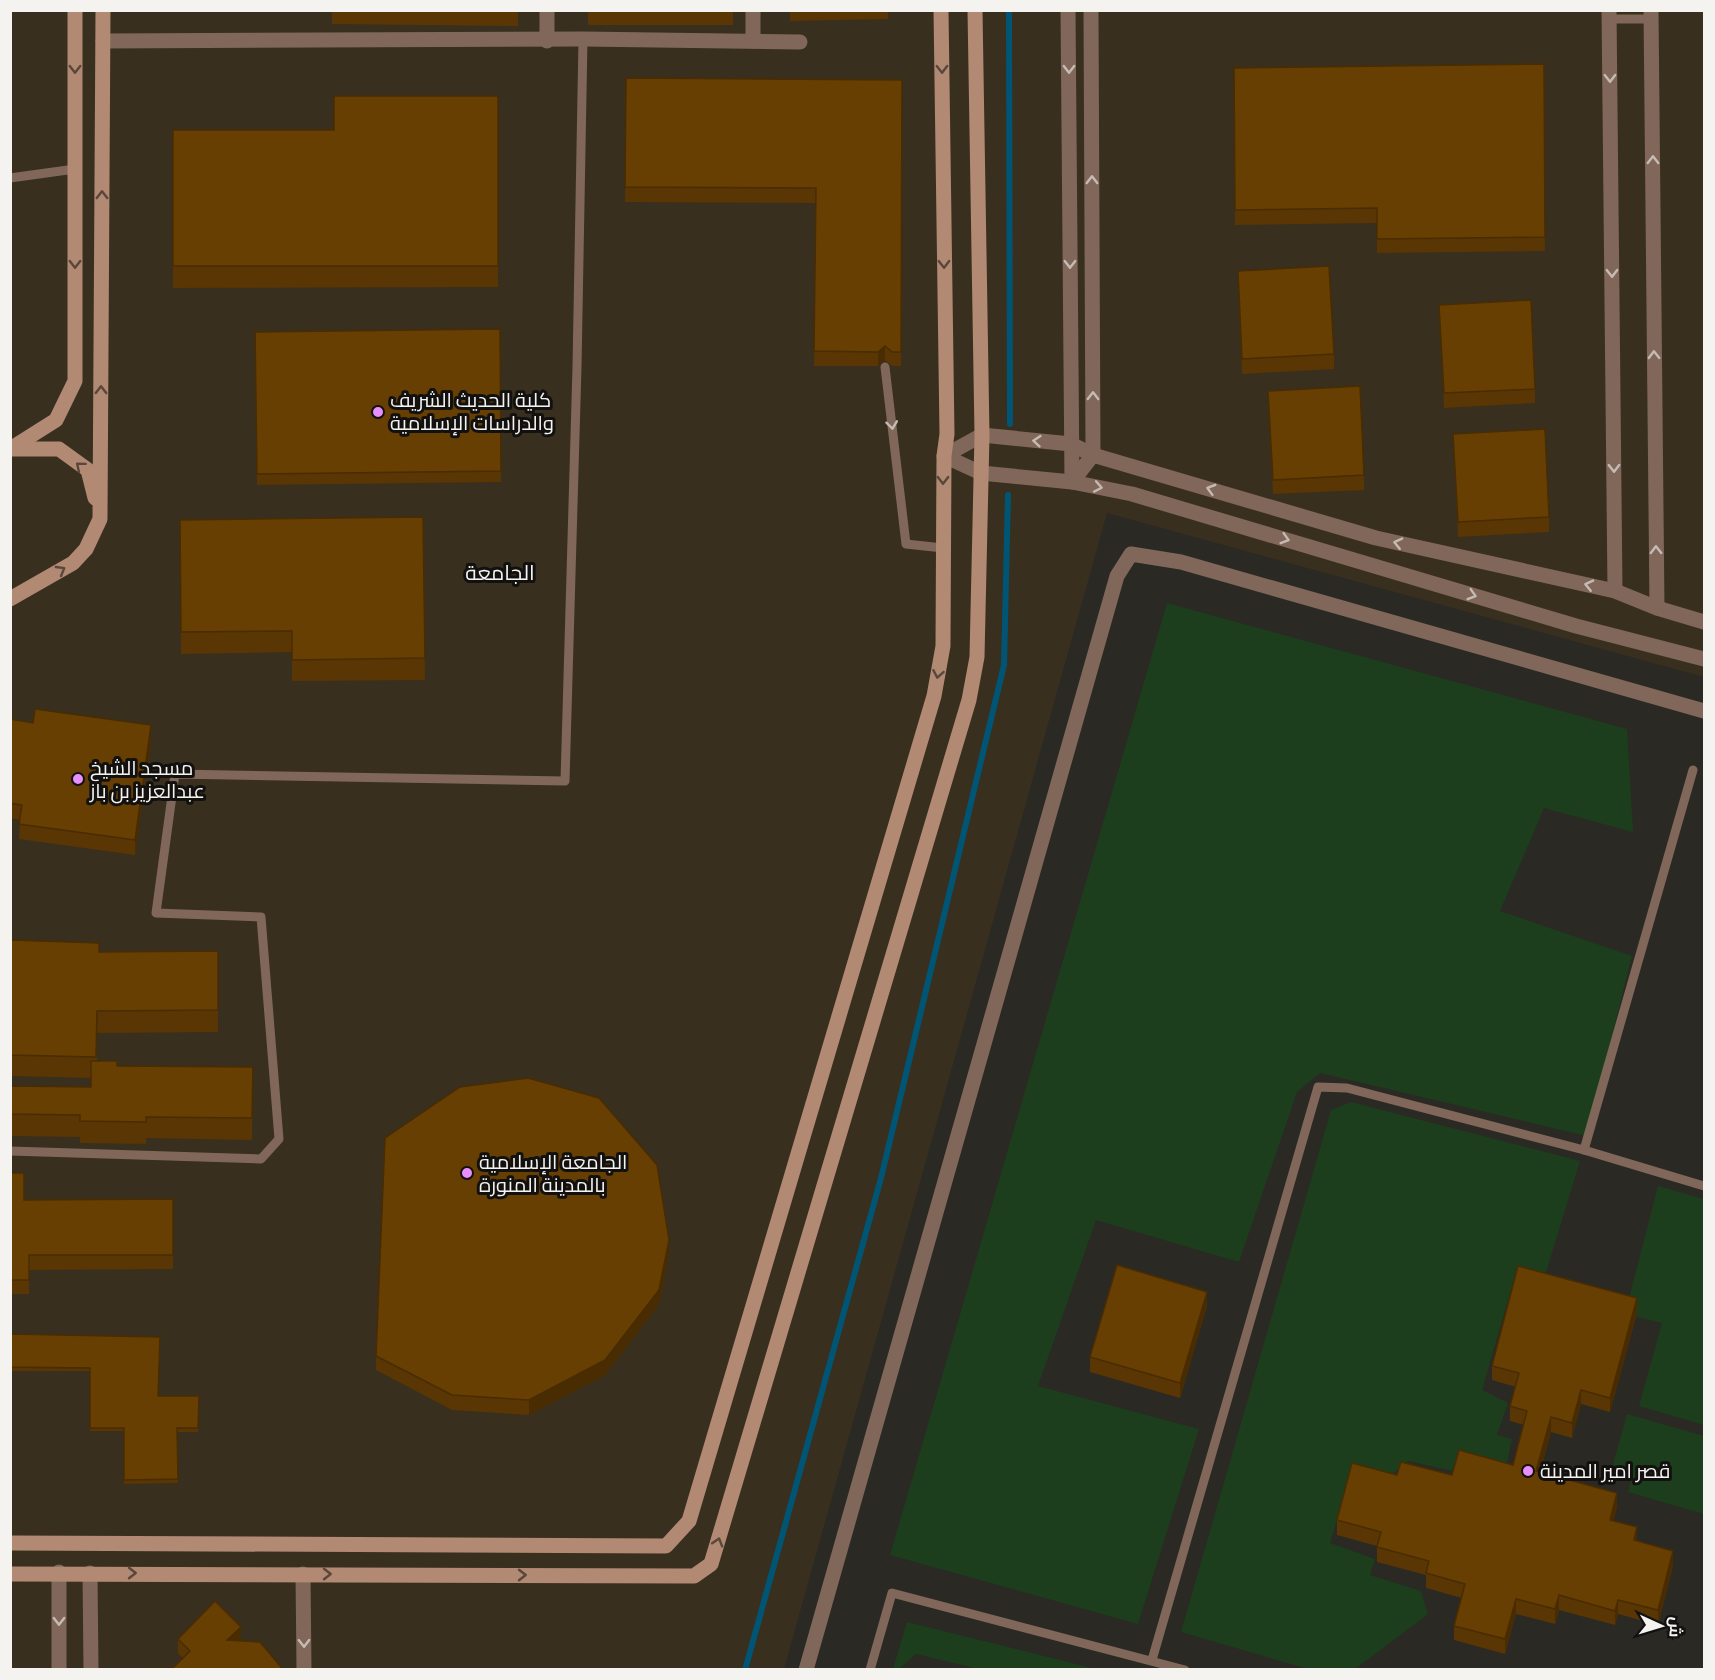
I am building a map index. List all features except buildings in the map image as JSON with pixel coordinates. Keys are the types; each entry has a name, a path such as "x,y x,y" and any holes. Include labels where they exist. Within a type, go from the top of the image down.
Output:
{"main road":[{"path":"11,449 56,420 75,381 75,10"},
{"path":"10,599 73,563 86,549 100,519 103,10"},
{"path":"10,1543 666,1546 689,1521 934,696 943,646 944,456 947,434 941,10"},
{"path":"10,1574 59,1572 694,1576 711,1564 969,700 977,657 982,435 975,10"},
{"path":"11,449 59,449 88,470 100,519"}],"street":[{"path":"547,10 547,40"},
{"path":"753,10 753,41"},
{"path":"1068,10 1072,482"},
{"path":"1072,482 1093,455 1091,10"},
{"path":"1609,15 1615,591"},
{"path":"1651,15 1657,608"},
{"path":"103,41 583,39 800,42"},
{"path":"944,456 982,435 1071,444 1093,455 1376,538 1615,591 1657,608 1704,622"},
{"path":"944,456 981,473 1072,482 1132,494 1565,623 1704,659"},
{"path":"806,1670 1117,576 1131,554 1180,562 1704,711"},
{"path":"59,1572 59,1670"},
{"path":"90,1573 91,1670"},
{"path":"303,1574 304,1670"}],"lane":[{"path":"1609,15 1651,15"},
{"path":"10,1151 261,1159 279,1139 261,917 156,913 175,774 565,781 577,367 583,39"},
{"path":"10,178 75,169"},
{"path":"885,367 906,544 943,548"},
{"path":"1584,1150 1693,770"},
{"path":"1152,1660 1318,1088 1347,1088 1584,1150 1704,1186"},
{"path":"870,1670 892,1593 1185,1670"}],"shaded area":[{"name":"الجامعة الإسلامية بالمدينة المنورة","path":"11,11 1704,11 1704,677 1107,513 784,1669 11,1670"}],"green space":[{"path":"1167,603 1627,729 1633,832 1544,808 1500,911 1632,956 1587,1136 1320,1073 1297,1092 1239,1262 1096,1220 1038,1386 1199,1429 1138,1624 890,1555"},
{"path":"1351,1102 1580,1161 1544,1279 1516,1273 1482,1390 1508,1403 1497,1435 1512,1439 1506,1467 1457,1460 1452,1471 1408,1461 1389,1477 1353,1467 1330,1543 1375,1559 1370,1575 1421,1591 1428,1614 1355,1669 1308,1669 1181,1632 1331,1110"},
{"path":"1658,1186 1704,1199 1704,1425 1639,1406 1662,1323 1625,1314"},
{"path":"1627,1414 1704,1436 1704,1514 1628,1492 1633,1474 1612,1468"},
{"path":"907,1622 1096,1669 978,1669 916,1654 899,1669 893,1669"}],"waterway":[{"path":"1009,10 1010,424"},
{"path":"745,1670 881,1178 1004,665 1008,495"}],"place":[{"name":"كلية الحديث الشريف والدراسات الإسلامية","path":"378,412"},
{"name":"مسجد الشيخ عبدالعزيز بن باز","path":"78,779"},
{"name":"الجامعة الإسلامية بالمدينة المنورة","path":"467,1173"},
{"name":"قصر امير المدينة","path":"1528,1471"}],"district":[{"name":"الجامعة","path":"500,573"}]}
